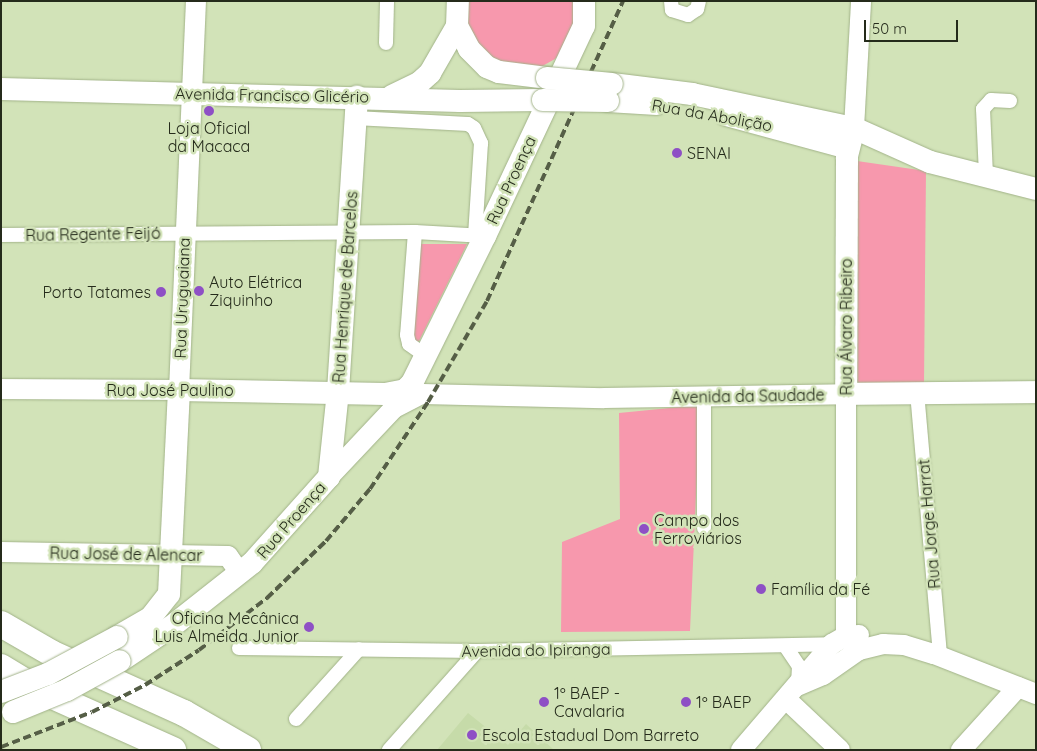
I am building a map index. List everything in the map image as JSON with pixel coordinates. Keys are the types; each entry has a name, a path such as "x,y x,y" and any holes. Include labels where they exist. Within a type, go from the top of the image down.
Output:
{"highway":[{"path":"1,624 51,653 184,713 248,750"},
{"path":"1,667 39,690 173,750"}],"main road":[{"name":"Rua Uruguaiana","path":"169,594 196,1"},
{"path":"388,98 419,83 430,72 457,26 458,1"},
{"name":"Rua Proença","path":"338,391 385,394 405,390 425,355 480,235 584,26 584,1"},
{"name":"Rua Álvaro Ribeiro","path":"847,647 846,394 850,145 861,1"},
{"path":"457,26 469,49 487,66 545,89"},
{"name":"Avenida Francisco Glicério","path":"1,89 192,92 356,108 388,98 460,101 545,89"},
{"name":"Rua da Abolição","path":"545,89 610,93 758,122 850,145"},
{"name":"Rua Henrique de Barcelos","path":"329,477 338,391 356,108"},
{"path":"850,145 866,151 930,162 1036,189"},
{"name":"Rua José Paulino","path":"1,389 338,391"},
{"name":"Avenida da Saudade","path":"461,393 704,398 917,392 1036,392"},
{"name":"Rua Proença","path":"7,714 67,690 120,661 201,604 240,573 329,477 404,401 422,394 461,393"},
{"name":"Rua José de Alencar","path":"1,552 170,554 231,557 240,573"},
{"path":"1,692 48,674 117,637 151,617 169,594 180,604 201,604"},
{"path":"741,750 792,692 847,647 896,636 937,655 1027,690 961,750"},
{"path":"792,692 840,750"}],"street":[{"path":"386,1 386,43"},
{"path":"671,1 672,10 688,15 697,9 699,1"},
{"path":"986,175 983,109 991,100 1010,101"},
{"name":"Avenida Francisco Glicério","path":"356,108 468,124 474,128"},
{"name":"Rua Proença","path":"474,128 481,143 480,235"},
{"path":"416,232 407,335 409,344 425,355"},
{"name":"Rua Regente Feijó","path":"1,234 348,234 416,232 480,235"},
{"name":"Rua Jorge Harrat","path":"917,392 937,655"},
{"path":"704,398 704,528"},
{"path":"786,647 799,666 792,692"},
{"name":"Avenida do Ipiranga","path":"239,648 477,651 847,647"},
{"path":"296,719 359,649"},
{"path":"389,750 477,651"}],"shaded area":[{"path":"465,1 575,1 577,8 568,45 555,59 537,69 503,69 466,33"},
{"path":"857,161 926,171 924,385 852,385"},
{"path":"418,244 467,244 419,341 410,341"},
{"name":"Campo dos Ferroviários","path":"700,405 690,631 561,632 562,542 620,519 619,413"},
{"name":"Escola Estadual Dom Barreto","path":"468,713 508,745 526,724 554,750 437,750"}],"railway":[{"path":"1,747 92,712 145,685 199,650 267,598 326,541 370,489 428,402 487,301 623,1"}],"place":[{"name":"Loja Oficial da Macaca","path":"209,111"},
{"name":"SENAI","path":"677,153"},
{"name":"Auto Elétrica Ziquinho","path":"199,291"},
{"name":"Porto Tatames","path":"161,292"},
{"name":"Campo dos Ferroviários","path":"644,529"},
{"name":"Família da Fé","path":"761,589"},
{"name":"Oficina Mecânica Luis Almeida Junior","path":"309,627"},
{"name":"1º BAEP - Cavalaria","path":"544,702"},
{"name":"1º BAEP","path":"686,702"},
{"name":"Escola Estadual Dom Barreto","path":"472,735"}]}
